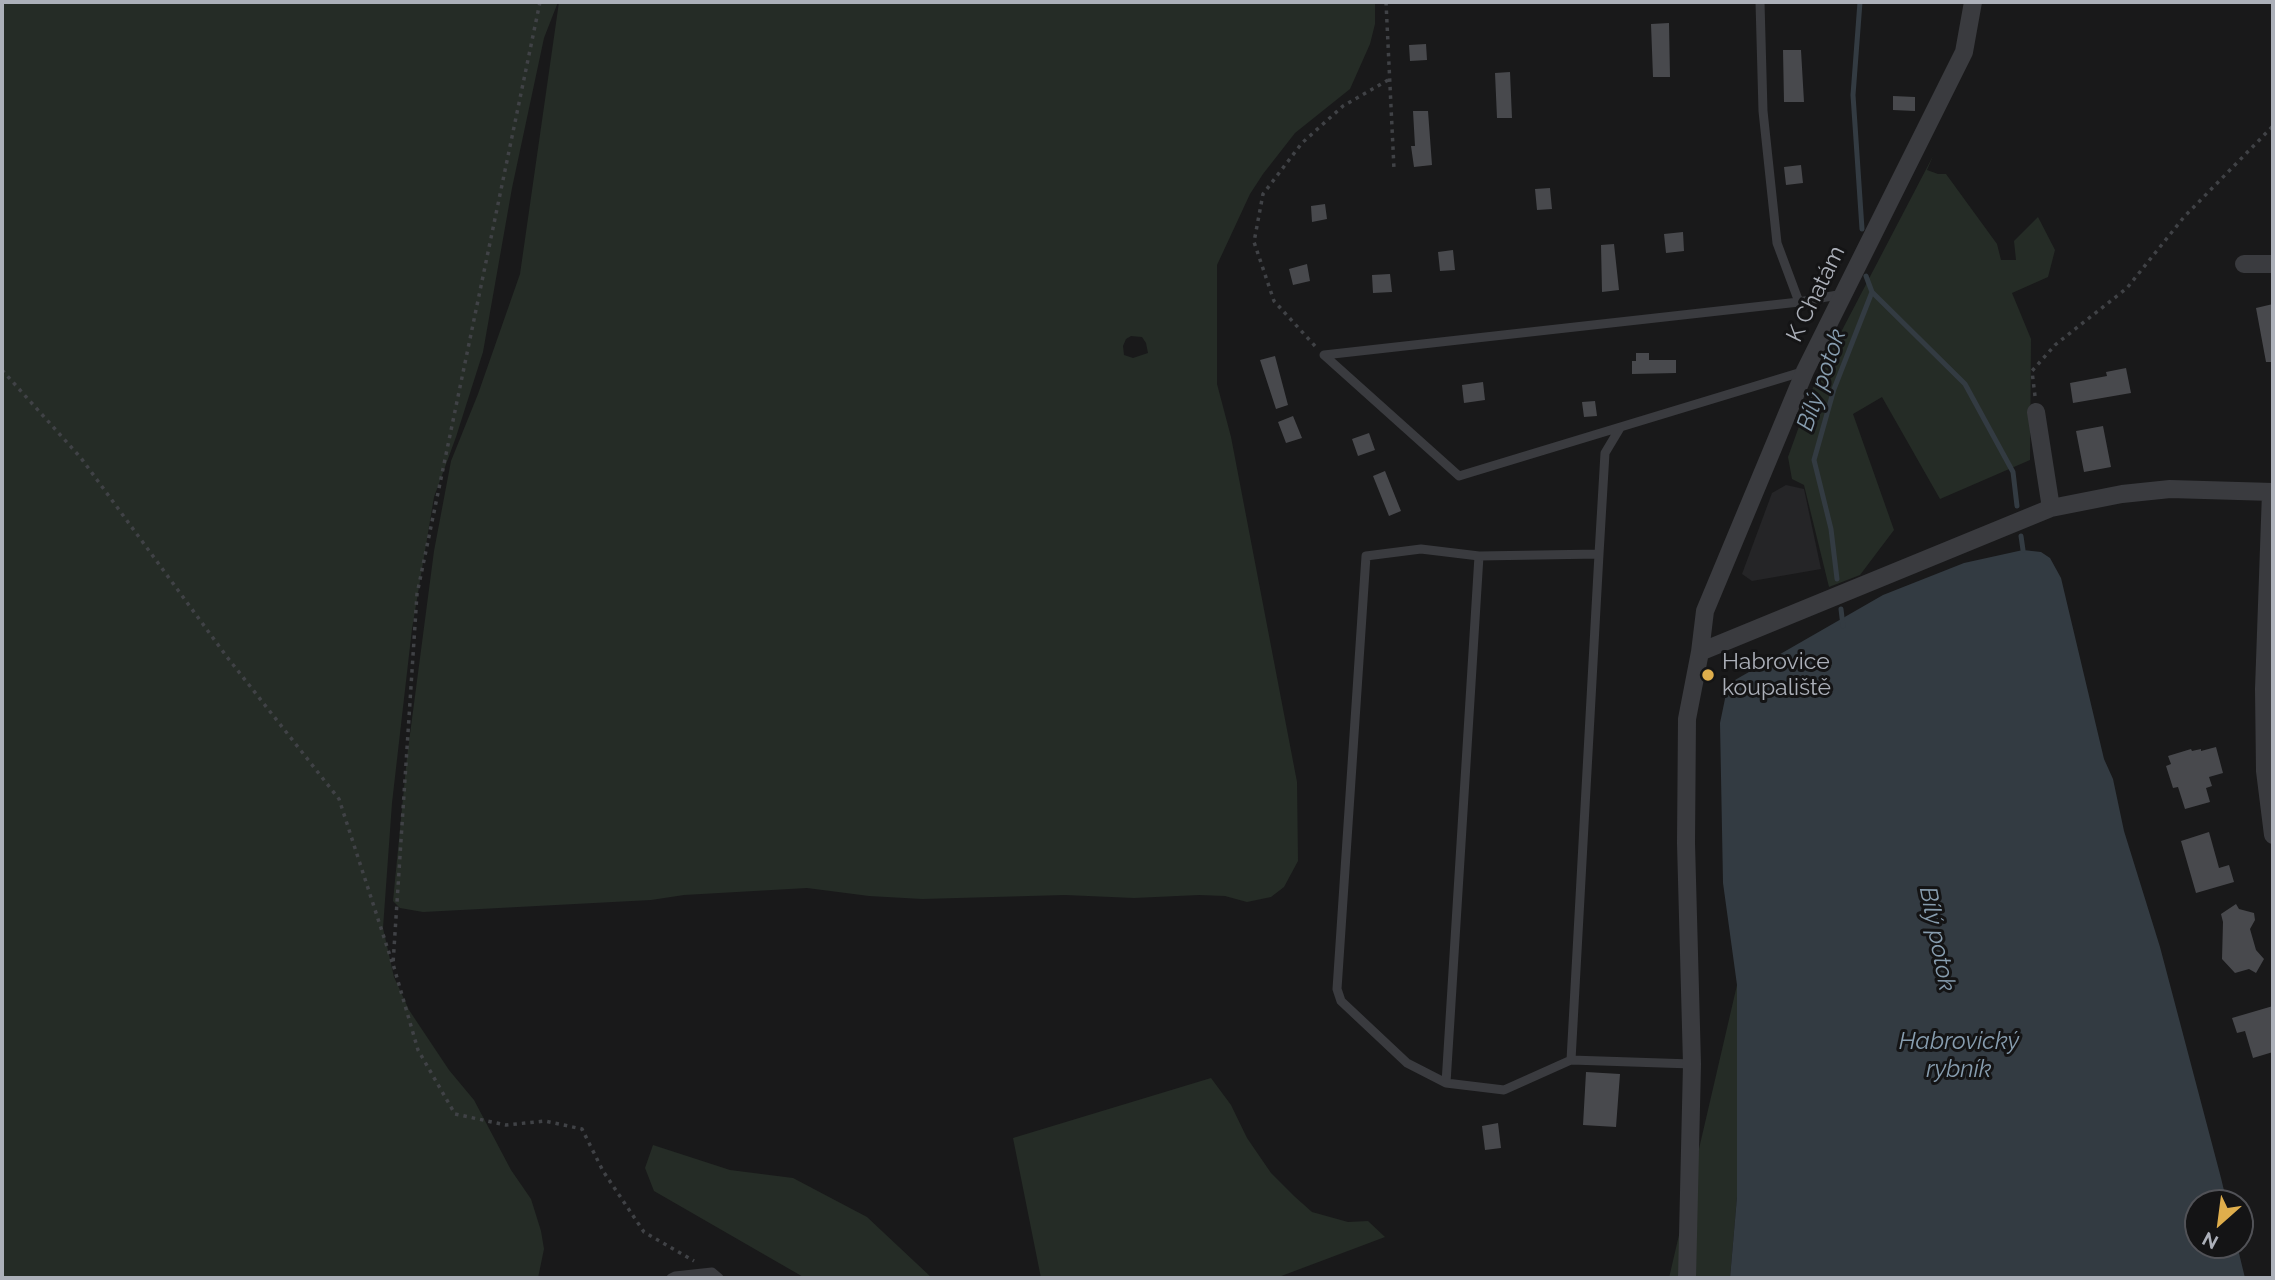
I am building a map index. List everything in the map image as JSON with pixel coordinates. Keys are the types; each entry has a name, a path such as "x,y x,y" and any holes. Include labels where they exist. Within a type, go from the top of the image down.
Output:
{"street":[{"name":"K Chatám","path":"1687,1278 1692,1064 1686,843 1686,719 1700,652 1705,611 1805,371 1964,52 1973,2"},
{"path":"2244,264 2273,264"},
{"path":"2036,412 2051,508"},
{"path":"1700,652 2051,508 2122,494 2171,489 2272,492 2264,689 2265,771 2273,835"}],"lane":[{"path":"1760,2 1763,111 1777,243 1799,302"},
{"path":"1324,355 1799,302 1844,293"},
{"path":"1324,355 1459,477 1805,371"},
{"path":"1571,1060 1605,453 1620,428"},
{"path":"1599,554 1479,556 1421,550 1366,556 1337,989 1341,1001 1408,1063 1446,1083 1504,1090 1571,1060 1692,1064"},
{"path":"1446,1083 1479,556"},
{"path":"671,1278 716,1275"}],"path":[{"path":"393,964 417,594 540,2"},
{"path":"1386,2 1394,169"},
{"path":"1324,355 1274,301 1254,242 1263,194 1302,143 1343,106 1390,79"},
{"path":"2036,412 2032,371 2055,345 2127,288 2184,217 2273,126"},
{"path":"2,370 81,458 227,657 339,799 418,1050 455,1114 506,1125 545,1121 582,1129 603,1171 644,1232 716,1275"}],"shaded area":[{"path":"2,2 558,2 544,38 512,188 483,352 434,497 412,629 392,803 383,928 394,977 409,1010 449,1070 474,1100 511,1170 531,1199 544,1249 538,1278 2,1278"},
{"path":"559,2 1375,2 1375,24 1370,44 1350,89 1295,133 1263,174 1250,194 1217,265 1217,384 1231,437 1297,782 1298,861 1284,887 1271,897 1247,902 1225,896 1199,895 922,899 807,888 684,895 651,900 423,912 400,908 393,901 407,757 434,551 451,461 478,394 520,274","holes":["1131,336 1142,337 1148,353 1133,358 1124,355 1123,346 1126,339"]},
{"path":"1933,156 1927,170 1946,174 1997,244 2001,260 2016,260 2014,241 2038,217 2055,250 2048,277 2012,293 2031,339 2030,460 1940,499 1882,397 1853,414 1894,530 1860,575 1829,587 1804,485 1792,479 1788,457 1815,382"},
{"path":"1786,485 1804,489 1821,569 1752,581 1742,574 1772,493"},
{"path":"1737,985 1737,1197 1730,1278 1669,1278"},
{"path":"1211,1078 1231,1105 1247,1138 1271,1173 1294,1196 1312,1212 1348,1222 1368,1221 1385,1237 1276,1278 1041,1278 1013,1138"},
{"path":"653,1145 730,1170 793,1178 867,1217 932,1278 805,1278 654,1191 645,1168"}],"water":[{"name":"Habrovický rybník","path":"2023,550 2041,552 2050,558 2061,578 2104,759 2113,779 2124,831 2160,947 2224,1189 2184,1189 2184,1259 2240,1259 2245,1278 1730,1278 1737,1197 1737,985 1723,883 1720,723 1726,694 1735,680 1883,595 1964,563"}],"building":[{"path":"1669,23 1670,77 1653,77 1651,24"},
{"path":"1426,44 1427,60 1410,61 1409,45"},
{"path":"1783,50 1801,50 1804,102 1784,102"},
{"path":"1510,72 1512,118 1497,118 1495,73"},
{"path":"1893,96 1915,97 1915,111 1893,110"},
{"path":"1413,111 1428,111 1432,165 1414,167 1411,146 1415,146"},
{"path":"1801,165 1803,183 1786,185 1784,167"},
{"path":"1550,188 1552,209 1537,210 1535,189"},
{"path":"1325,204 1327,219 1312,222 1311,206"},
{"path":"1683,232 1684,251 1666,253 1664,234"},
{"path":"1614,244 1619,290 1602,292 1601,245"},
{"path":"1453,250 1455,270 1440,271 1438,252"},
{"path":"1307,264 1310,281 1293,285 1289,269"},
{"path":"1390,274 1392,292 1373,293 1372,275"},
{"path":"2273,304 2273,362 2266,362 2256,308"},
{"path":"1636,353 1649,353 1649,360 1676,360 1676,373 1632,374 1632,361 1636,361"},
{"path":"1275,356 1288,405 1276,409 1260,360"},
{"path":"2126,368 2131,393 2073,403 2070,383 2107,376 2106,372"},
{"path":"1483,382 1485,400 1464,403 1462,385"},
{"path":"1595,401 1597,416 1584,417 1582,402"},
{"path":"1293,416 1302,438 1286,443 1278,422"},
{"path":"2103,426 2111,467 2084,472 2076,431"},
{"path":"1369,433 1375,450 1358,456 1352,439"},
{"path":"1385,471 1401,511 1389,516 1373,476"},
{"path":"2216,747 2223,773 2209,777 2212,786 2206,788 2210,802 2185,809 2178,787 2173,788 2166,766 2171,764 2168,756 2191,749 2201,751"},
{"path":"2209,832 2219,868 2229,865 2234,882 2196,893 2181,841"},
{"path":"2236,904 2239,909 2254,913 2255,920 2250,929 2256,950 2264,959 2256,973 2249,969 2235,973 2222,959 2221,914"},
{"path":"2273,1006 2273,1052 2253,1058 2245,1031 2237,1033 2232,1018"},
{"path":"1586,1072 1620,1074 1616,1127 1583,1125"},
{"path":"1498,1123 1501,1148 1485,1150 1482,1126"}],"waterway":[{"name":"Bílý potok","path":"1860,2 1853,95 1862,229"},
{"name":"Bílý potok","path":"1837,579 1831,529 1814,460 1834,389 1872,292 1866,276"},
{"path":"1872,292 1965,384 2013,472 2017,506"},
{"path":"2021,536 2023,550"},
{"name":"Bílý potok","path":"1841,609 1843,626"}],"place":[{"name":"Habrovice koupaliště","path":"1708,675"}]}
